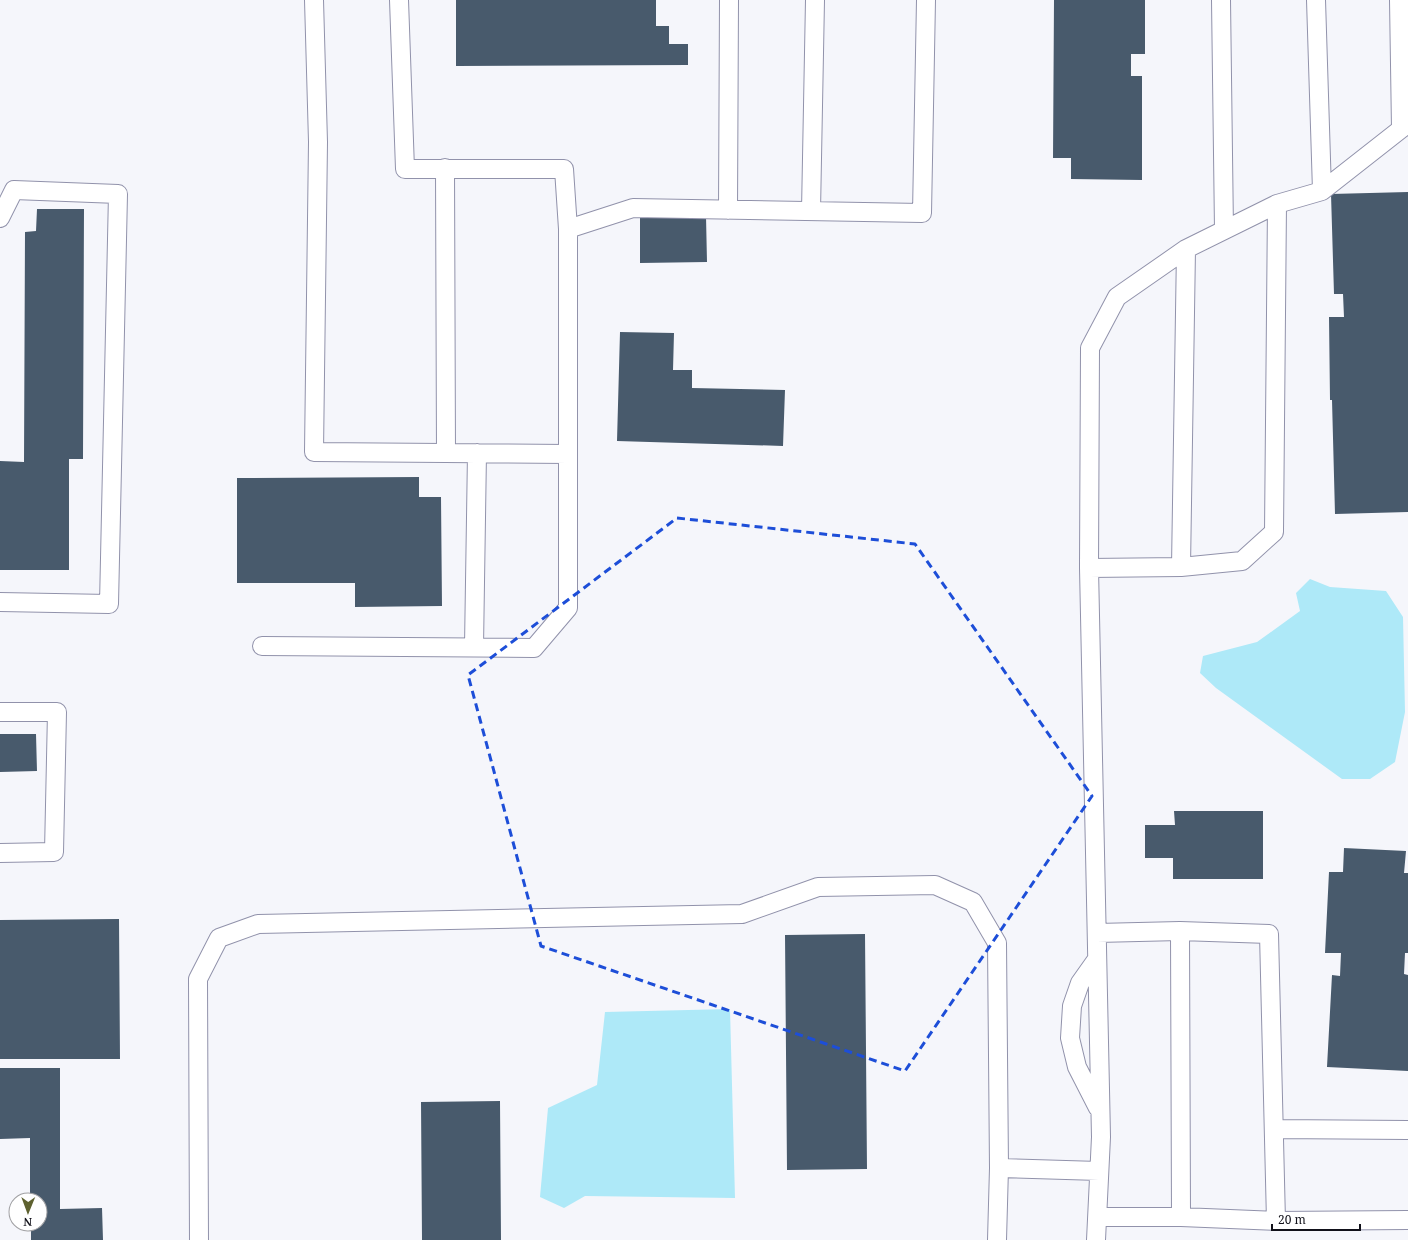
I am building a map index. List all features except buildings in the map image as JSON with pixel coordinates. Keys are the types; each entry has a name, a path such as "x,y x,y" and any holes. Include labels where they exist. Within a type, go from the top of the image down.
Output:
{"lane":[{"path":"314,0 318,142 314,452 568,454"},
{"path":"262,646 534,648 568,608 568,230 564,169 405,169 399,0"},
{"path":"728,210 729,0"},
{"path":"811,211 815,0"},
{"path":"568,230 633,208 922,213 926,0"},
{"path":"1221,0 1224,230"},
{"path":"1316,0 1322,192"},
{"path":"1096,1240 1100,1171 1100,1112 1089,568 1090,348 1117,297 1186,248 1277,204 1322,192 1401,128 1399,0"},
{"path":"445,168 446,452"},
{"path":"0,218 14,190 118,194 109,604 0,602"},
{"path":"1089,568 1181,567 1242,561 1274,532 1277,204"},
{"path":"1181,567 1186,248"},
{"path":"474,647 476,453"},
{"path":"0,712 57,712 54,852 0,853"},
{"path":"199,1240 198,979 219,938 258,924 742,914 818,887 936,885 973,902 997,943 999,1168 997,1240"},
{"path":"1097,933 1180,932 1269,934 1276,1221"},
{"path":"1180,932 1181,1218"},
{"path":"1097,959 1080,983 1072,1006 1070,1038 1077,1067 1100,1112"},
{"path":"1274,1129 1408,1130"},
{"path":"999,1168 1100,1171"},
{"path":"1098,1218 1181,1218 1276,1221 1408,1220"},
{"path":"1086,1240 1098,1218"}],"highlighted area":[{"path":"677,518 915,544 1092,796 905,1071 541,946 468,675"}],"water":[{"path":"1310,579 1330,587 1386,591 1403,617 1405,712 1395,762 1370,779 1342,779 1216,688 1200,673 1203,656 1257,642 1300,611 1296,593"},
{"path":"730,1009 735,1198 585,1196 564,1208 540,1197 548,1108 597,1085 605,1012"}]}
